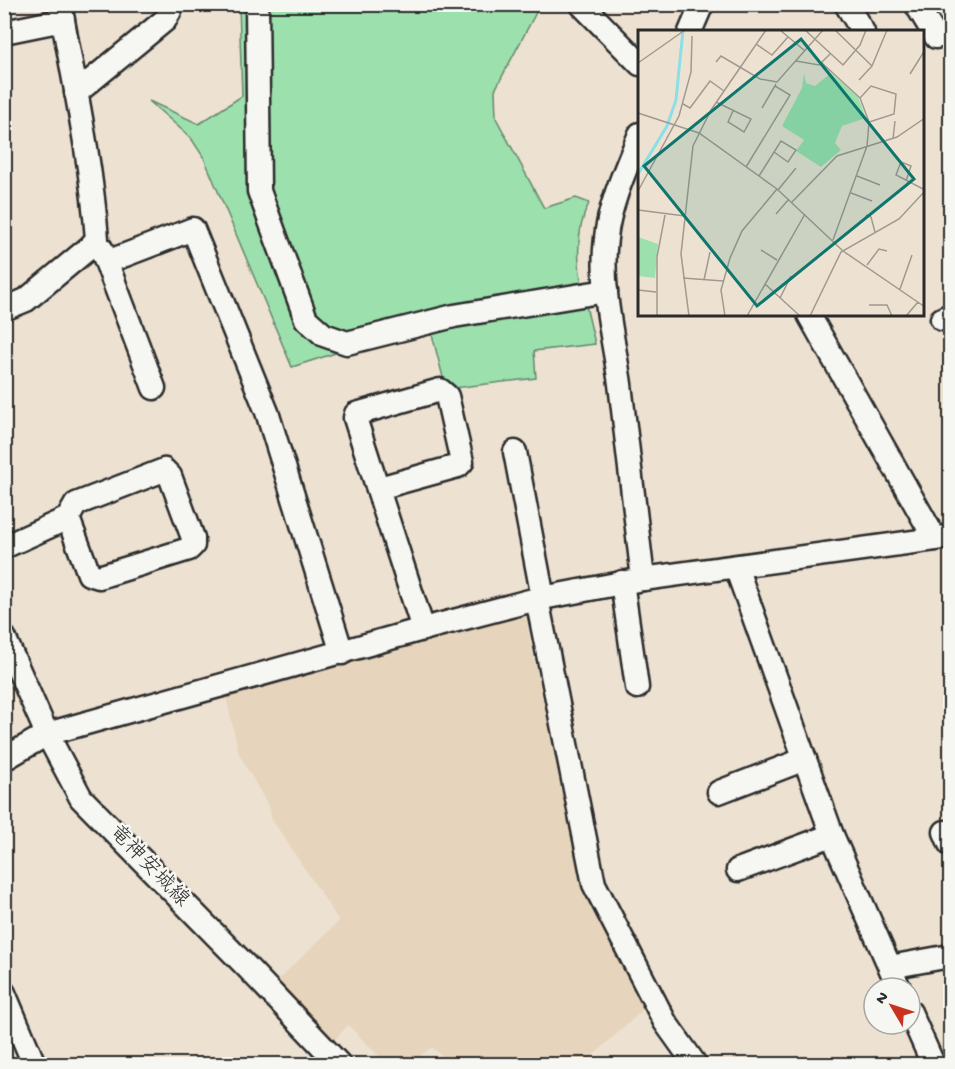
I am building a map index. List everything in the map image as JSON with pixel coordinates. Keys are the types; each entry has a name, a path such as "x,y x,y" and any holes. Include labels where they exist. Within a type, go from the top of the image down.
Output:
{"street":[{"path":"76,93 165,20 170,11 170,4"},
{"path":"257,4 259,190 306,319 324,335 347,343 454,316 606,291"},
{"path":"581,4 638,62"},
{"path":"691,30 702,4"},
{"path":"846,4 862,30"},
{"path":"916,4 937,36"},
{"path":"4,32 61,12 76,93 97,238 154,388"},
{"path":"637,687 633,581 619,382 606,291 605,240 608,223 627,164 638,139"},
{"path":"106,262 193,229 267,412 342,653"},
{"path":"4,309 26,300 90,247 97,238"},
{"path":"4,759 47,734 540,598 633,581 943,538 810,316"},
{"path":"378,488 458,466 462,462 447,396 440,390 356,414 355,418 423,629"},
{"path":"515,452 594,884 665,1022 694,1065"},
{"path":"4,547 68,518 76,504 164,470 170,476 193,538 193,545 189,549 99,577 89,574 68,518"},
{"path":"736,567 832,835 894,976"},
{"name":"竜神安城線","path":"4,637 47,734 81,798 246,966 339,1065"},
{"path":"719,792 805,759"},
{"path":"738,870 832,835"},
{"path":"890,967 951,956"},
{"path":"4,993 34,1065"},
{"path":"920,1036 933,1065"}],"shaded area":[{"path":"524,610 572,842 590,904 648,1005 584,1064 450,1064 432,1047 410,1064 387,1064 348,1025 334,1041 276,982 339,921 271,818 270,809 239,754 224,688"}],"green space":[{"path":"239,5 540,5 495,90 496,118 544,208 576,198 589,203 579,237 579,255 583,291 595,344 534,351 536,378 446,389 429,323 292,367 204,158 191,138 149,101 199,124 242,96"}]}
